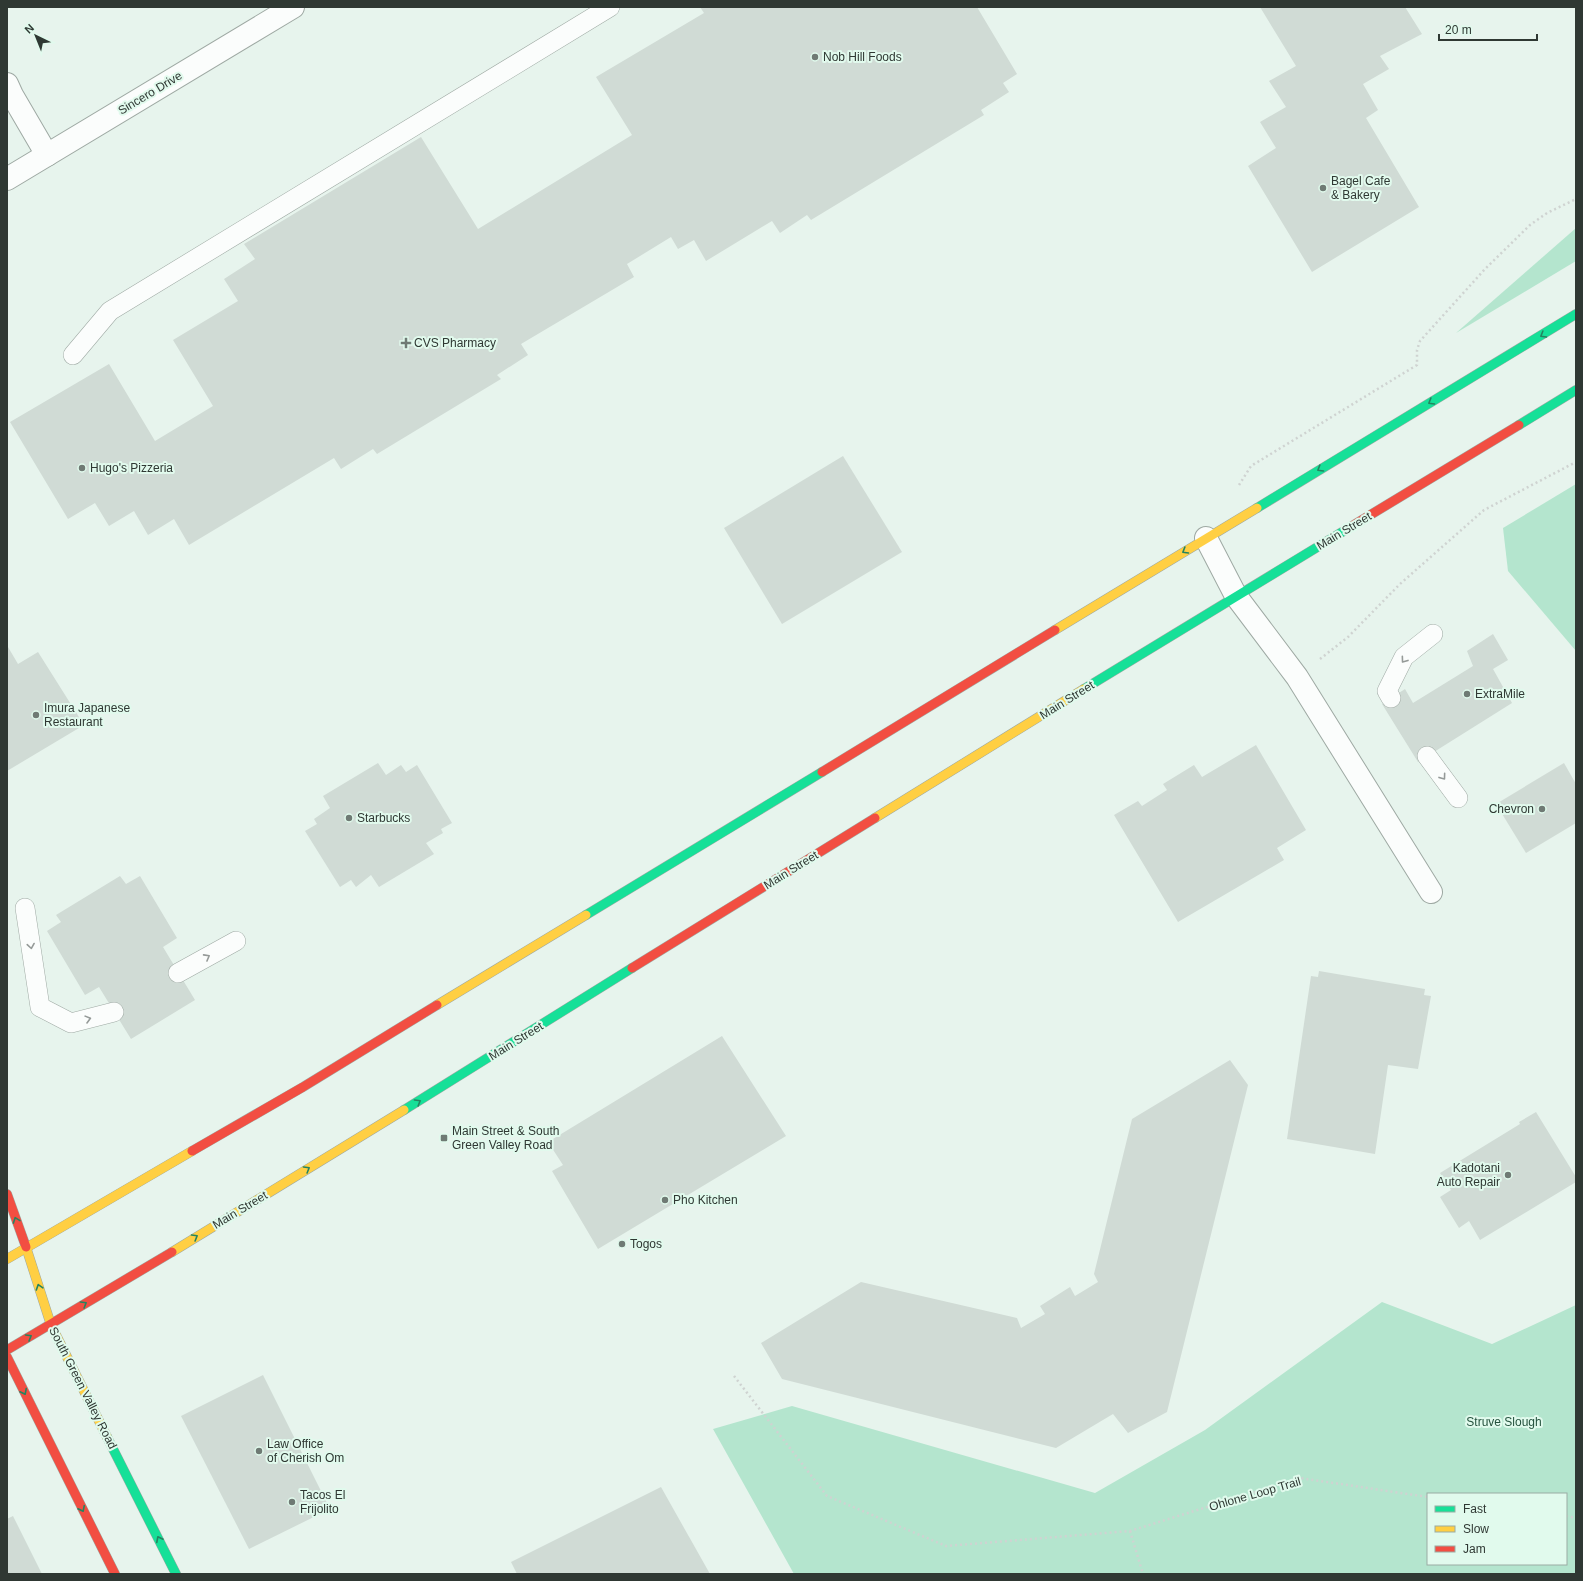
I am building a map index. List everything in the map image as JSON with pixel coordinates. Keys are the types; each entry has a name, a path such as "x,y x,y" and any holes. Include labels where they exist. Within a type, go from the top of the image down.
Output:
{"main road":[{"path":"7,1259 303,1087 1576,314"},
{"name":"Main Street","path":"7,1350 51,1325 429,1095 1236,596 1576,390"},
{"name":"South Green Valley Road","path":"7,1194 51,1325 176,1574"},
{"path":"7,1357 115,1574"}],"street":[{"name":"Sincero Drive","path":"7,178 293,7"},
{"path":"7,84 47,155"},
{"path":"1206,538 1236,596 1297,677 1431,892"}],"lane":[{"path":"73,356 110,311 610,7"},
{"path":"1391,698 1387,691 1404,657 1433,634"},
{"path":"1427,756 1458,798"},
{"path":"25,908 40,1007 71,1023 114,1012"},
{"path":"178,972 236,941"}],"path":[{"path":"1251,466 1417,364 1417,350 1420,341 1485,268 1530,225 1546,213 1576,199"},
{"path":"1297,677 1348,637 1400,584 1484,510 1576,462"},
{"name":"Ohlone Loop Trail","path":"734,1376 827,1496 946,1546 1130,1531 1300,1478 1427,1496"},
{"path":"1130,1531 1143,1574"}],"green space":[{"path":"1576,228 1576,261 1456,333"},
{"path":"1576,484 1576,651 1508,571 1503,528"},
{"name":"Struve Slough","path":"1382,1302 1492,1344 1576,1305 1576,1574 794,1574 713,1429 792,1406 1095,1493 1205,1430"}],"building":[{"path":"700,7 977,7 1017,74 1003,83 1009,92 981,110 984,115 811,220 807,215 780,233 772,221 706,261 694,240 678,249 671,237 627,264 634,277 521,344 528,355 497,375 501,379 377,454 373,449 341,469 334,458 189,545 174,519 148,535 134,511 109,526 95,503 68,519 10,422 109,364 155,441 213,406 173,340 238,301 224,279 255,259 244,244 421,137 478,229 632,135 596,77 704,13"},
{"path":"1260,7 1405,7 1422,34 1380,56 1389,69 1363,84 1378,110 1366,118 1419,207 1312,272 1248,166 1276,148 1260,122 1286,107 1269,81 1296,66"},
{"path":"843,456 902,552 782,624 724,528"},
{"name":"ExtraMile","path":"1493,634 1508,660 1493,669 1512,703 1418,762 1382,704 1405,689 1413,703 1473,666 1467,651"},
{"path":"8,647 18,664 38,652 84,725 7,771 7,648"},
{"path":"1256,745 1306,830 1277,848 1284,860 1178,922 1114,815 1138,801 1142,806 1167,790 1163,784 1194,765 1202,777"},
{"path":"378,763 386,775 401,765 406,772 417,765 452,823 441,829 443,833 426,843 434,854 379,887 371,875 356,887 351,880 340,887 305,831 317,824 314,819 330,808 323,796"},
{"path":"1564,763 1576,784 1576,823 1526,853 1496,804"},
{"path":"120,876 126,884 140,876 177,938 163,947 195,1000 131,1039 99,987 85,995 47,931 61,922 56,915"},
{"path":"1319,971 1425,989 1424,995 1431,996 1418,1069 1388,1065 1375,1154 1287,1139 1311,976 1318,977"},
{"path":"722,1036 786,1136 598,1249 552,1171 563,1165 548,1142"},
{"path":"1230,1060 1248,1085 1167,1412 1128,1433 1113,1414 1056,1448 782,1379 761,1343 861,1282 1017,1318 1021,1328 1045,1314 1040,1306 1070,1287 1075,1296 1098,1282 1094,1274 1132,1119"},
{"name":"Kadotani Auto Repair","path":"1536,1112 1576,1177 1576,1182 1480,1240 1469,1221 1459,1228 1440,1197 1451,1190 1440,1173 1520,1124 1519,1122"},
{"path":"263,1375 330,1509 249,1549 181,1416"},
{"path":"661,1487 710,1574 517,1574 511,1562"},
{"path":"13,1516 42,1574 7,1574 7,1519"}],"traffic: fast":[{"path":"1257,508 1576,314"},
{"path":"1519,425 1576,390"},
{"path":"1084,689 1352,526"},
{"path":"586,915 822,772"},
{"path":"404,1110 632,968"},
{"path":"107,1437 176,1574"}],"traffic: slow":[{"path":"1055,630 1257,508"},
{"path":"875,818 1084,689"},
{"path":"437,1005 586,915"},
{"path":"172,1252 404,1110"},
{"path":"7,1259 192,1151"},
{"path":"26,1247 51,1325 107,1437"}],"traffic: jam":[{"path":"1352,526 1519,425"},
{"path":"822,772 1055,630"},
{"path":"632,968 875,818"},
{"path":"192,1151 303,1087 437,1005"},
{"path":"7,1194 26,1247"},
{"path":"7,1350 172,1252"},
{"path":"7,1357 115,1574"}],"place":[{"name":"Nob Hill Foods","path":"815,57"},
{"name":"Bagel Cafe & Bakery","path":"1323,188"},
{"name":"CVS Pharmacy","path":"406,343"},
{"name":"Hugo's Pizzeria","path":"82,468"},
{"name":"ExtraMile","path":"1467,694"},
{"name":"Imura Japanese Restaurant","path":"36,715"},
{"name":"Chevron","path":"1542,809"},
{"name":"Starbucks","path":"349,818"},
{"name":"Main Street & South Green Valley Road","path":"444,1138"},
{"name":"Kadotani Auto Repair","path":"1508,1175"},
{"name":"Pho Kitchen","path":"665,1200"},
{"name":"Togos","path":"622,1244"},
{"name":"Law Office of Cherish Om","path":"259,1451"},
{"name":"Tacos El Frijolito","path":"292,1502"}]}
